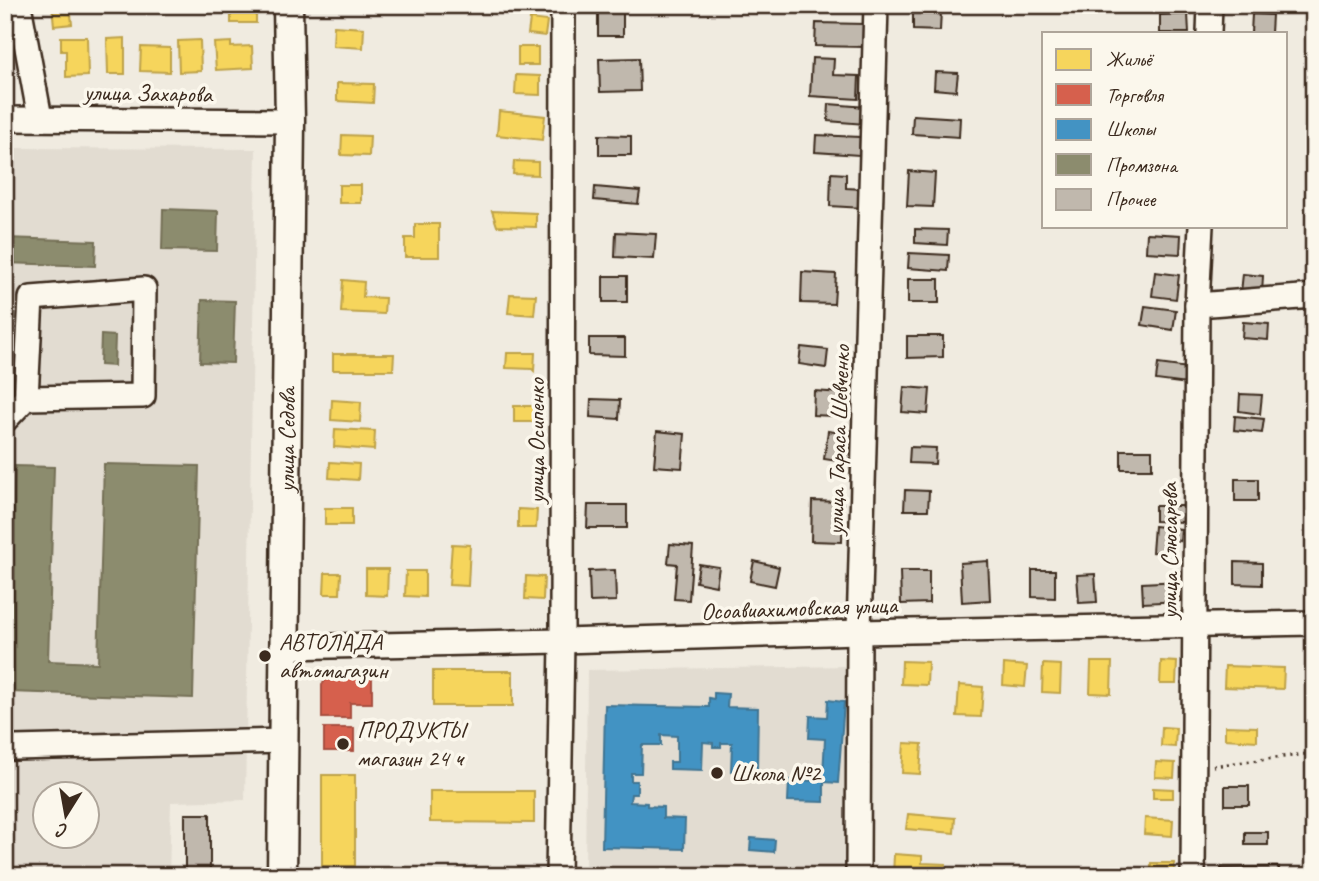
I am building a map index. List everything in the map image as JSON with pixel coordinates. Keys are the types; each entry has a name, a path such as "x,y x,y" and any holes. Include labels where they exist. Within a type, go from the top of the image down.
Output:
{"main road":[{"name":"улица Седова","path":"282,876 290,121 288,5"}],"street":[{"path":"19,5 40,118"},
{"name":"улица Осипенко","path":"558,876 562,641 563,5"},
{"name":"улица Тараса Шевченко","path":"858,876 859,632 876,5"},
{"path":"1209,32 1210,5"},
{"name":"улица Захарова","path":"5,119 290,121"},
{"name":"улица Слюсарева","path":"1193,876 1197,305 1201,228"},
{"path":"5,420 26,398 31,298 144,289 143,396 26,398"},
{"path":"1197,305 1314,296"},
{"name":"Осоавиахимовская улица","path":"285,647 859,632 1314,624"},
{"path":"5,746 15,748 284,741"}],"path":[{"path":"1194,768 1314,753"}],"shaded area":[{"path":"5,148 256,149 245,800 171,802 169,876 5,876"},
{"name":"Школа №2","path":"850,666 846,876 585,876 587,670"}],"building: Жильё":[{"path":"52,5 70,5 72,24 54,26"},
{"path":"231,5 256,5 256,23 231,23"},
{"path":"530,19 547,21 545,36 528,34"},
{"path":"334,26 364,28 363,48 333,46"},
{"path":"61,37 87,37 88,76 66,77 66,51 61,51"},
{"path":"125,38 125,74 108,74 107,39"},
{"path":"200,40 201,71 179,72 178,41"},
{"path":"231,42 231,47 252,46 253,68 216,70 214,43"},
{"path":"141,47 170,48 170,72 140,71"},
{"path":"518,47 538,47 538,65 518,65"},
{"path":"516,75 540,76 540,95 515,94"},
{"path":"337,83 374,84 373,103 337,101"},
{"path":"499,111 545,116 542,140 497,135"},
{"path":"342,135 370,136 369,156 341,155"},
{"path":"514,161 538,162 538,175 513,174"},
{"path":"339,185 361,185 361,203 339,203"},
{"path":"492,211 536,213 536,227 497,226"},
{"path":"415,224 439,224 439,257 405,257 405,238 415,238"},
{"path":"343,280 364,282 363,297 385,298 384,314 341,312"},
{"path":"510,294 536,295 534,315 508,313"},
{"path":"507,353 535,353 534,371 506,368"},
{"path":"333,354 394,354 393,370 333,370"},
{"path":"332,400 361,402 360,422 331,420"},
{"path":"514,406 535,406 535,422 514,422"},
{"path":"335,429 375,431 374,450 334,447"},
{"path":"330,462 359,464 358,480 329,478"},
{"path":"325,508 352,508 352,525 325,525"},
{"path":"518,509 537,510 536,528 518,528"},
{"path":"452,544 470,545 468,586 449,585"},
{"path":"366,569 388,569 387,596 366,595"},
{"path":"406,571 425,571 425,597 405,596"},
{"path":"325,573 341,573 340,594 324,594"},
{"path":"526,576 544,577 543,600 525,599"},
{"path":"902,661 928,662 927,685 901,684"},
{"path":"1161,661 1177,662 1176,684 1160,684"},
{"path":"1091,662 1112,662 1111,694 1090,693"},
{"path":"1004,664 1027,666 1025,687 1003,685"},
{"path":"1043,664 1061,665 1060,693 1042,692"},
{"path":"1225,666 1284,668 1283,689 1224,687"},
{"path":"433,671 513,671 513,706 433,706"},
{"path":"959,685 983,687 981,717 957,716"},
{"path":"1225,726 1257,727 1257,741 1225,739"},
{"path":"1162,727 1176,728 1175,747 1161,746"},
{"path":"904,743 922,744 920,774 902,773"},
{"path":"1156,762 1175,763 1174,778 1155,777"},
{"path":"322,775 355,775 355,866 322,866"},
{"path":"1153,788 1173,789 1173,798 1153,798"},
{"path":"430,791 534,791 534,823 430,822"},
{"path":"908,814 955,818 954,833 906,829"},
{"path":"1145,818 1173,820 1172,836 1144,834"},
{"path":"894,854 922,856 922,863 946,864 946,876 893,876"},
{"path":"1151,863 1174,863 1174,876 1151,876"}],"building: Торговля":[{"path":"329,674 372,674 372,703 350,703 350,718 322,718 322,685"},
{"path":"324,728 354,728 354,751 324,751"}],"building: Школы":[{"path":"714,693 728,694 727,707 758,708 757,771 731,771 732,743 721,743 721,747 713,747 713,743 703,742 702,770 670,769 670,762 677,762 677,736 661,735 661,745 642,745 641,773 631,773 631,781 637,781 637,794 631,794 630,802 663,807 663,818 685,819 684,849 602,847 605,705 709,707 709,698 714,699"},
{"path":"828,700 844,702 838,783 824,782 824,802 788,801 789,780 815,781 815,773 823,774 825,739 809,738 810,716 827,717"},
{"path":"751,838 775,840 774,852 750,850"}],"building: Промзона":[{"path":"163,209 218,211 217,251 162,250"},
{"path":"5,238 96,241 95,266 5,263"},
{"path":"202,300 235,301 233,363 200,362"},
{"path":"101,335 115,336 114,366 100,365"},
{"path":"104,464 199,466 193,698 9,692 15,466 54,467 48,661 98,663"}],"building: Прочее":[{"path":"598,5 623,5 623,36 598,36"},
{"path":"913,10 941,10 940,31 913,30"},
{"path":"1188,14 1189,32 1160,32 1160,15"},
{"path":"1252,14 1272,15 1271,32 1251,32"},
{"path":"816,23 865,24 865,47 815,46"},
{"path":"639,58 640,91 600,92 599,59"},
{"path":"812,58 834,59 833,75 859,76 858,99 810,96"},
{"path":"935,72 958,73 956,91 934,89"},
{"path":"829,104 866,107 865,124 828,121"},
{"path":"913,115 960,118 959,137 912,134"},
{"path":"599,135 631,136 631,155 599,155"},
{"path":"816,135 860,137 859,155 815,152"},
{"path":"909,171 935,173 933,207 907,206"},
{"path":"831,173 846,174 846,188 863,189 863,208 830,206"},
{"path":"595,187 640,191 638,204 594,200"},
{"path":"915,229 948,230 947,245 915,243"},
{"path":"616,232 656,234 654,259 615,257"},
{"path":"1147,233 1181,235 1180,254 1146,252"},
{"path":"909,253 949,255 948,271 908,268"},
{"path":"802,272 836,274 834,304 801,303"},
{"path":"1155,272 1179,275 1176,299 1152,296"},
{"path":"1243,274 1263,276 1262,294 1241,292"},
{"path":"603,276 627,276 627,302 603,302"},
{"path":"908,279 939,279 939,303 908,303"},
{"path":"1145,306 1176,310 1173,330 1142,325"},
{"path":"1243,322 1269,324 1268,340 1242,338"},
{"path":"907,336 943,336 943,357 907,358"},
{"path":"589,338 625,338 625,356 589,355"},
{"path":"801,347 828,350 826,368 799,364"},
{"path":"1158,364 1189,368 1187,384 1156,380"},
{"path":"904,387 930,389 928,414 902,412"},
{"path":"814,391 856,394 855,417 813,415"},
{"path":"1240,394 1262,395 1260,414 1239,411"},
{"path":"591,399 620,400 619,419 590,417"},
{"path":"1235,416 1264,419 1262,433 1234,430"},
{"path":"657,431 685,434 682,468 654,466"},
{"path":"828,431 855,435 851,463 824,459"},
{"path":"910,447 936,448 935,464 909,463"},
{"path":"1121,450 1152,450 1152,469 1121,469"},
{"path":"1235,479 1258,479 1258,501 1235,501"},
{"path":"905,490 929,491 928,510 904,510"},
{"path":"812,501 843,502 842,542 811,541"},
{"path":"588,505 627,505 627,528 587,528"},
{"path":"1155,506 1185,506 1184,522 1155,521"},
{"path":"1154,526 1181,529 1180,541 1166,539 1165,553 1152,552"},
{"path":"670,544 693,546 689,600 674,599 677,564 668,563"},
{"path":"754,561 779,567 775,586 750,581"},
{"path":"988,561 990,600 962,602 960,563"},
{"path":"1235,562 1262,563 1262,585 1235,584"},
{"path":"699,564 719,567 716,586 696,582"},
{"path":"615,570 616,601 590,602 589,571"},
{"path":"1032,570 1055,570 1055,598 1032,597"},
{"path":"900,571 929,571 929,603 901,604"},
{"path":"1095,574 1097,602 1079,603 1077,575"},
{"path":"1179,581 1180,601 1143,603 1142,583"},
{"path":"1225,786 1249,786 1249,805 1225,805"},
{"path":"185,814 210,814 210,876 185,876"},
{"path":"1245,832 1268,832 1268,845 1245,845"},
{"path":"1279,867 1279,876 1222,876 1221,868"}],"place":[{"name":"АВТОЛАДА автомагазин","path":"265,656"},
{"name":"ПРОДУКТЫ магазин 24 ч","path":"343,744"},
{"name":"Школа №2","path":"717,773"}]}
